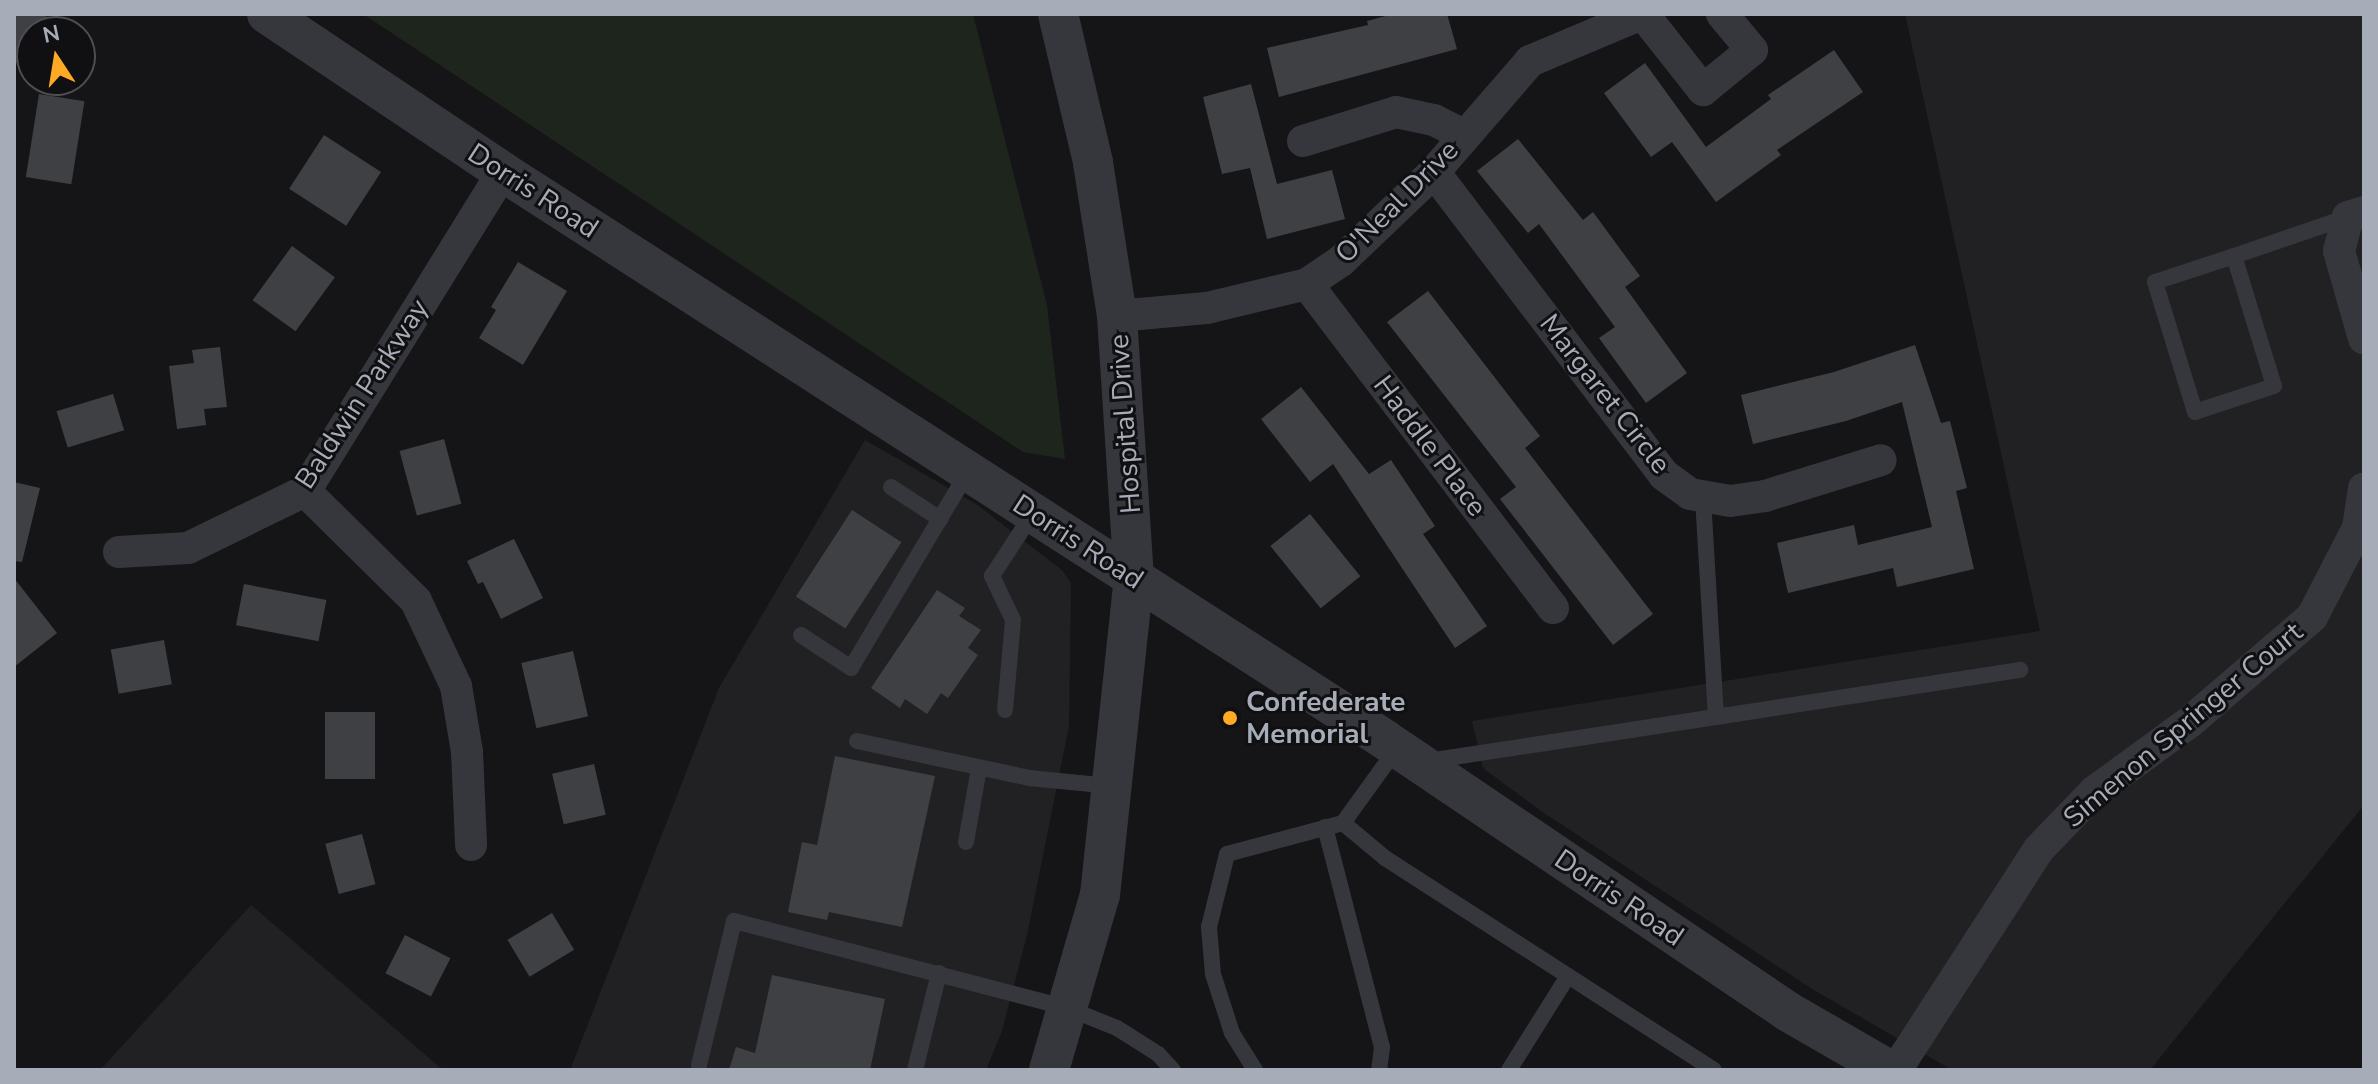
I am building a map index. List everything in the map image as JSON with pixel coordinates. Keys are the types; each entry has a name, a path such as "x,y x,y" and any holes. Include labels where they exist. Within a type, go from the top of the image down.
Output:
{"street":[{"name":"Dorris Road","path":"267,14 503,172 1408,755 1787,1011 1889,1070"},
{"name":"Hospital Drive","path":"1049,1070 1100,895 1134,579 1117,316 1093,162 1058,14"},
{"name":"O'Neal Drive","path":"1117,316 1207,308 1307,284 1341,261 1434,172 1530,61 1642,14 1703,90 1752,50 1722,14"},
{"path":"1303,141 1396,112 1434,120 1463,135"},
{"name":"Baldwin Parkway","path":"119,552 188,548 305,491 503,172"},
{"name":"Margaret Circle","path":"1434,172 1664,475 1690,494 1730,501 1765,496 1881,460"},
{"path":"2356,214 2339,251 2364,338"},
{"name":"Haddle Place","path":"1307,284 1553,608"},
{"name":"Simenon Springer Court","path":"1896,1070 2039,849 2094,792 2191,721 2312,617 2358,528 2364,488"},
{"path":"305,491 416,601 456,686 467,752 471,845"}],"lane":[{"path":"2234,256 2274,386 2195,412 2155,282 2356,214"},
{"path":"801,635 851,668 968,472"},
{"path":"891,487 940,519"},
{"path":"1703,496 1716,717"},
{"path":"1005,710 1013,620 992,576 1033,513"},
{"path":"1255,1070 1232,1033 1213,974 1209,927 1227,854 1343,823 1408,755 1716,717 2020,670"},
{"path":"857,741 1029,778 1112,786"},
{"path":"966,842 979,768"},
{"path":"1343,823 1385,858 1714,1070"},
{"path":"1325,827 1382,1047 1379,1070"},
{"path":"699,1065 734,921 1067,1008 1117,1028 1158,1054 1173,1070"},
{"path":"915,1070 939,973"},
{"path":"1509,1070 1568,976"}],"shaded area":[{"path":"363,14 973,14 1047,305 1065,459 1023,452"},
{"path":"1905,14 2364,14 2364,805 2150,1070 1952,1070 1814,990 1541,811 1483,768 1472,721 2040,631"},
{"path":"865,440 976,504 1062,570 1071,583 1069,726 1027,935 1002,1031 986,1070 570,1070 719,688"},
{"path":"251,905 349,989 443,1070 100,1070"}],"building":[{"path":"14,14 48,14 16,16 14,67"},
{"path":"1393,14 1447,14 1457,49 1279,97 1267,48 1368,25 1367,21"},
{"path":"1834,50 1863,92 1777,150 1781,155 1716,202 1672,142 1651,157 1604,93 1645,63 1706,147 1771,99 1768,95"},
{"path":"1251,84 1277,184 1332,170 1345,219 1267,239 1250,168 1222,174 1203,97"},
{"path":"39,96 84,101 71,184 26,177"},
{"path":"324,135 381,172 346,226 289,189"},
{"path":"1518,139 1583,220 1593,212 1640,276 1625,287 1687,373 1646,403 1599,338 1615,327 1539,224 1528,233 1477,171"},
{"path":"292,246 335,277 295,331 253,300"},
{"path":"518,262 567,291 523,365 479,338 496,310 491,307"},
{"path":"1428,291 1540,436 1525,448 1653,614 1613,645 1500,499 1516,487 1387,322"},
{"path":"1915,345 1941,423 1950,421 1967,488 1956,491 1974,569 1897,587 1893,568 1788,593 1777,543 1854,525 1858,545 1932,527 1902,402 1846,421 1753,444 1741,395 1834,372"},
{"path":"220,347 227,407 204,409 206,425 177,429 169,366 194,363 192,350"},
{"path":"1301,387 1369,474 1391,460 1435,526 1423,534 1487,626 1455,648 1333,464 1310,482 1261,419"},
{"path":"113,394 124,430 68,448 57,411"},
{"path":"444,439 461,504 417,516 400,451"},
{"path":"14,482 40,488 22,562 14,561"},
{"path":"852,510 901,542 845,629 796,596"},
{"path":"1310,514 1360,576 1321,608 1270,546"},
{"path":"514,539 543,598 501,619 483,582 478,584 467,561"},
{"path":"14,578 57,633 14,667"},
{"path":"244,584 326,600 318,641 236,625"},
{"path":"937,590 965,608 959,616 981,630 968,648 978,655 948,698 941,693 927,714 905,699 900,708 871,688"},
{"path":"164,640 172,684 119,694 111,649"},
{"path":"573,651 588,716 536,728 521,663"},
{"path":"325,712 375,712 375,779 325,779"},
{"path":"835,756 935,776 902,927 829,912 827,920 788,912 802,842 817,845"},
{"path":"594,764 606,815 564,824 552,774"},
{"path":"362,834 375,884 339,894 325,844"},
{"path":"552,913 574,950 530,977 507,940"},
{"path":"405,935 450,958 431,996 385,973"},
{"path":"772,975 885,999 870,1070 729,1070 736,1047 755,1053"}],"place":[{"name":"Confederate Memorial","path":"1230,718"}]}
